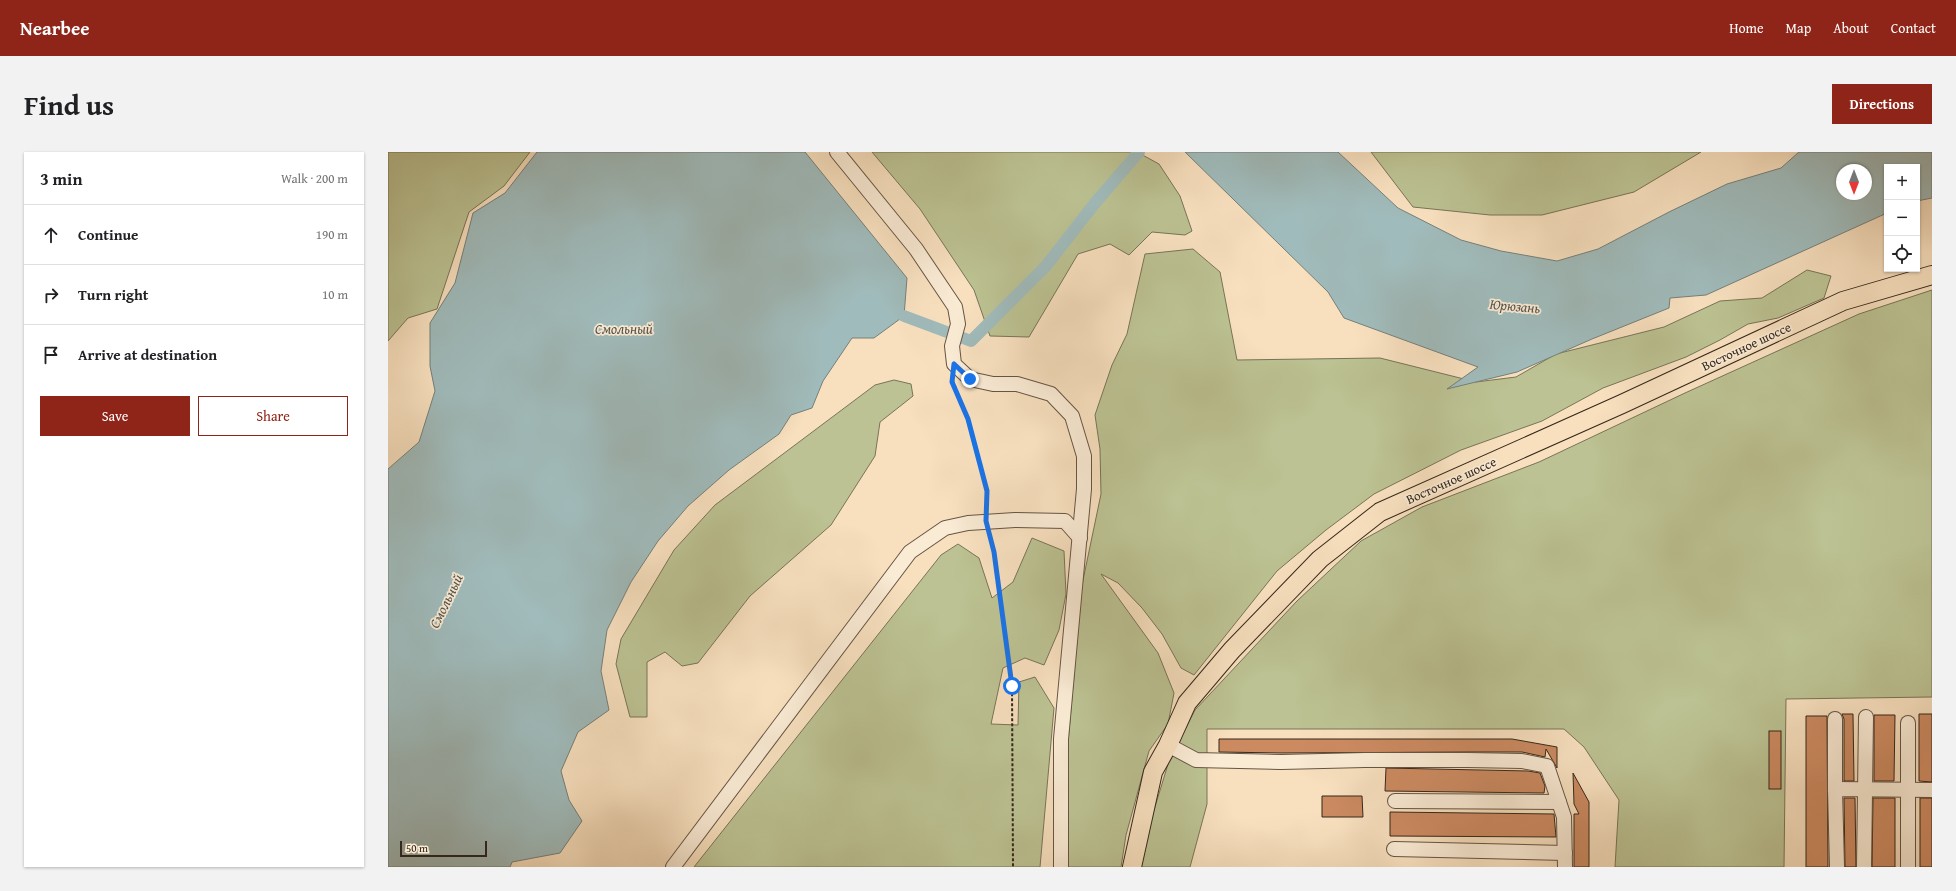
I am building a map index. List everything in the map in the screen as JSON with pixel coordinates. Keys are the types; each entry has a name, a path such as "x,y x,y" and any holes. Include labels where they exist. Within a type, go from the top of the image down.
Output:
{"main road":[{"name":"Восточное шоссе","path":"1132,867 1153,772 1168,745 1187,703 1232,650 1320,559 1380,512 1622,404 1843,301 1932,275"}],"street":[{"path":"837,152 916,249 955,307 958,324 952,346 954,364 970,379 993,384 1017,384 1051,394 1072,416 1084,456 1084,489 1060,739 1061,867"},
{"path":"673,867 910,552 944,528 986,521 1065,521 1080,538"},
{"path":"1864,867 1866,717"},
{"path":"1835,719 1837,867"},
{"path":"1908,723 1908,867"},
{"path":"1168,745 1196,760 1281,762 1365,760 1522,762 1547,766 1564,817 1565,860 1394,849"},
{"path":"1835,789 1932,790"},
{"path":"1395,801 1559,802"}],"path":[{"path":"954,364 952,382 968,419 987,491 986,521 994,552 1012,686 1013,867"}],"green space":[{"path":"388,152 530,152 504,186 469,212 437,309 408,318 388,341"},
{"path":"872,152 1137,152 1159,164 1180,196 1192,231 1185,235 1152,232 1129,255 1110,244 1078,254 1029,337 990,336 974,290 920,209"},
{"path":"1371,152 1701,152 1634,192 1542,215 1490,215 1413,207"},
{"path":"1193,249 1220,272 1237,360 1380,358 1476,382 1516,377 1556,354 1664,327 1720,301 1762,298 1807,270 1831,276 1824,298 1778,318 1748,324 1686,357 1603,388 1542,421 1461,450 1374,494 1326,530 1277,571 1194,675 1181,668 1162,634 1142,608 1118,583 1101,574 1158,653 1174,693 1168,724 1149,751 1126,835 1121,867 1057,867 1082,585 1101,494 1100,449 1095,415 1112,365 1127,334 1145,254"},
{"path":"1932,290 1932,697 1786,699 1784,867 1615,867 1619,800 1584,747 1564,729 1207,729 1207,804 1190,867 1141,867 1150,823 1169,761 1195,710 1297,601 1361,541 1422,507 1539,462 1685,393 1859,314"},
{"path":"894,380 911,384 913,396 880,422 875,456 831,525 750,596 698,663 682,666 665,652 647,662 647,717 630,717 616,664 621,639 674,550 715,505 875,385"},
{"path":"1032,538 1064,551 1066,594 1059,630 1044,665 1025,658 1003,668 991,724 1018,725 1019,682 1035,677 1054,708 1040,867 694,867 941,555 958,544 979,558 992,598 1013,582"}],"water":[{"name":"Смольный","path":"537,152 805,152 907,278 904,316 874,338 852,338 823,381 812,408 791,415 779,434 729,470 688,506 658,541 631,582 607,630 601,671 609,710 578,732 561,771 569,800 582,821 560,853 512,862 510,867 388,867 388,469 419,442 435,391 430,366 430,323 455,283 473,213 505,193"},
{"name":"Юрюзань","path":"1185,152 1338,152 1398,208 1461,240 1501,251 1557,261 1598,249 1727,184 1781,168 1799,152 1932,152 1932,198 1920,200 1920,164 1884,164 1884,214 1706,295 1670,298 1669,308 1592,339 1517,372 1447,389 1478,367 1344,318 1328,292"}],"building":[{"path":"1842,714 1853,714 1854,781 1844,781 1844,719"},
{"path":"1919,714 1932,714 1932,782 1919,781"},
{"path":"1874,715 1895,715 1894,781 1874,781"},
{"path":"1806,716 1827,716 1828,867 1806,867"},
{"path":"1769,731 1781,731 1781,789 1769,789"},
{"path":"1219,739 1512,739 1557,747 1557,768 1546,749 1545,757 1522,752 1219,752"},
{"path":"1386,768 1528,771 1540,773 1545,786 1544,793 1385,791"},
{"path":"1573,773 1589,802 1589,867 1574,867 1574,814 1579,814 1574,804"},
{"path":"1322,796 1362,796 1363,817 1322,817"},
{"path":"1844,798 1855,798 1856,867 1845,867"},
{"path":"1873,798 1895,798 1895,867 1872,867"},
{"path":"1920,798 1932,798 1932,867 1920,867"},
{"path":"1390,812 1554,814 1556,837 1390,836"}],"waterway":[{"path":"904,316 971,341 1046,266 1095,203 1139,152"}],"route":[{"path":"970,379 954,364 952,382 968,419 987,491 986,521 994,552 1012,686"}]}
